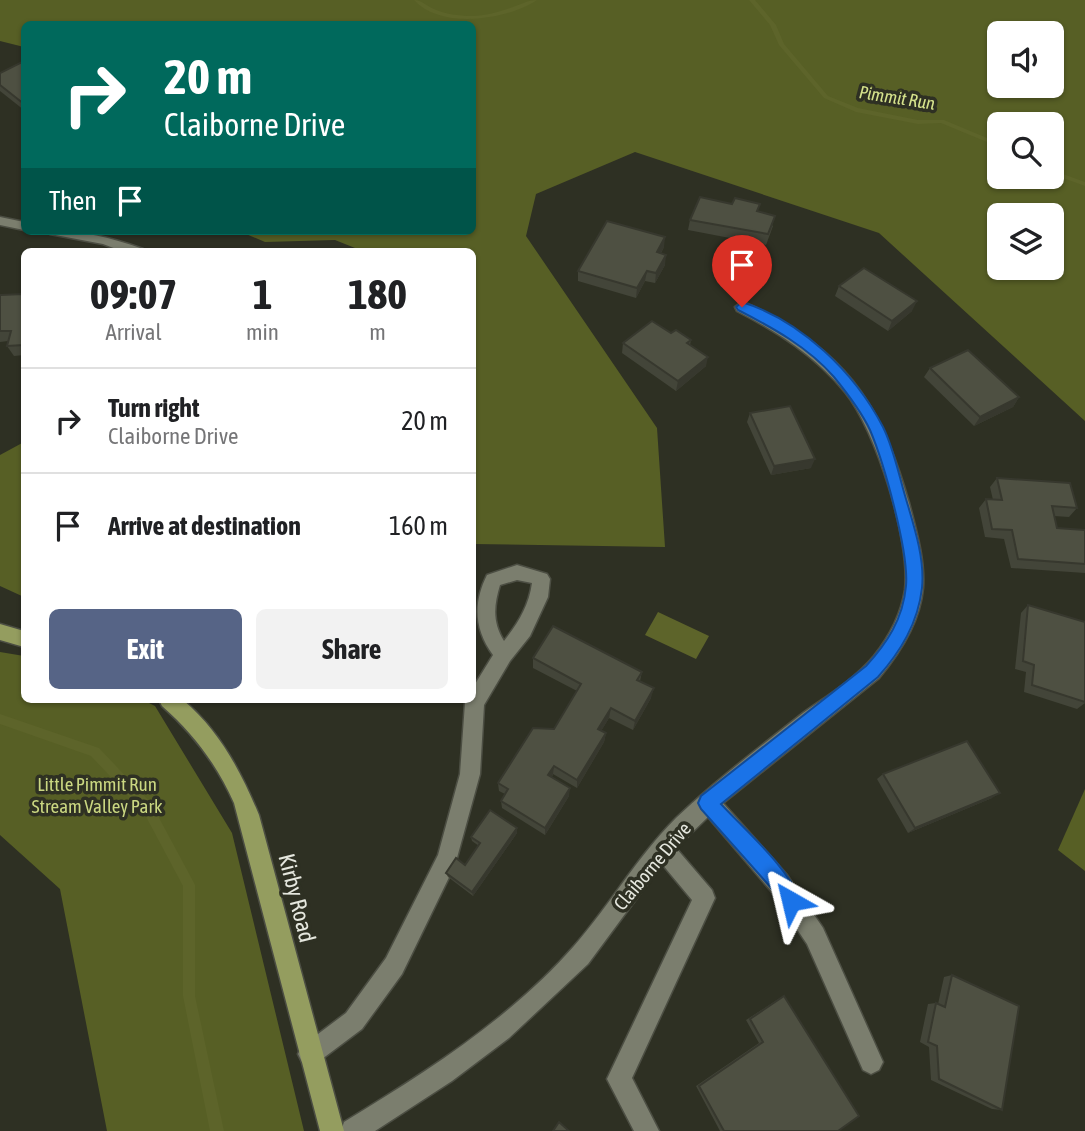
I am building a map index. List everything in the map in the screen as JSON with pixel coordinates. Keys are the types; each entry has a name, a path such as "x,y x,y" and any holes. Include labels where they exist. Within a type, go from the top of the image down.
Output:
{"main road":[{"path":"0,632 21,638"},
{"name":"Kirby Road","path":"172,703 211,742 241,794 332,1131"}],"street":[{"path":"0,221 21,225"},
{"path":"77,235 105,240 127,248"},
{"name":"Claiborne Drive","path":"353,1131 425,1087 526,1011 581,954 662,848 708,803 872,672 892,649 907,620 914,587 913,562 903,513 877,430 859,399 837,372 810,347 778,325 742,307"},
{"path":"476,701 503,655"},
{"path":"310,1054 354,1021 394,966 448,858 470,774 475,703"},
{"path":"708,803 779,883 815,936 871,1062"},
{"path":"647,1131 619,1079 704,898 662,848"}],"green space":[{"path":"0,0 1085,0 1085,421 879,233 635,152 536,194 526,236 657,428 665,547 476,544 476,248 355,248 335,240 265,242 248,235 476,235 476,21 21,21 21,46 0,41"},
{"path":"21,444 21,596 0,586 0,455"},
{"name":"Little Pimmit Run Stream Valley Park","path":"0,652 21,656 21,703 149,703 155,706 232,833 304,1131 107,1131 60,889 0,835"},
{"path":"1085,789 1085,871 1058,850"}],"shaded area":[{"path":"658,612 709,636 696,659 645,635"}],"building":[{"path":"21,62 21,102 0,85 0,73"},
{"path":"700,197 732,204 735,198 760,204 757,211 775,216 768,234 690,220"},
{"path":"607,221 665,237 657,252 666,255 656,273 647,271 637,288 578,271"},
{"path":"864,268 917,301 892,321 839,286"},
{"path":"21,294 21,345 7,346 11,331 0,331 0,295"},
{"path":"652,321 671,333 676,330 691,340 687,343 708,357 678,381 623,343"},
{"path":"968,350 1019,397 980,417 930,368"},
{"path":"790,406 815,459 774,466 750,413"},
{"path":"997,478 1070,483 1077,508 1052,506 1057,528 1085,530 1085,564 1018,559 1012,530 992,529 986,499 1002,500"},
{"path":"1028,605 1085,622 1085,702 1032,685 1034,665 1023,661"},
{"path":"553,626 642,672 637,680 654,688 635,721 611,708 598,729 606,733 577,780 554,766 548,775 570,788 545,828 501,801 508,789 498,783 533,728 554,729 581,684 533,658"},
{"path":"967,741 1000,793 915,828 883,774"},
{"path":"490,810 517,828 472,892 446,873 456,858 465,865 480,843 471,837"},
{"path":"952,975 1019,1006 1002,1110 939,1079 937,1046 928,1042 936,1003 945,1007"},
{"path":"784,996 859,1116 838,1131 724,1131 699,1086 763,1042 750,1019"},
{"path":"559,1122 569,1131 553,1131"}],"waterway":[{"name":"Pimmit Run","path":"417,0 437,12 473,17 501,13 534,0"},
{"name":"Pimmit Run","path":"752,0 773,25 781,44 826,97 856,110 918,122 942,121 987,140"},
{"name":"Pimmit Run","path":"1064,176 1085,184"},
{"path":"0,719 95,752 147,807 189,885 189,996 217,1131"}],"route":[{"path":"742,307 778,325 810,347 837,372 859,399 877,430 903,513 913,562 914,587 907,620 892,649 872,672 708,803 779,883 791,901"}]}
